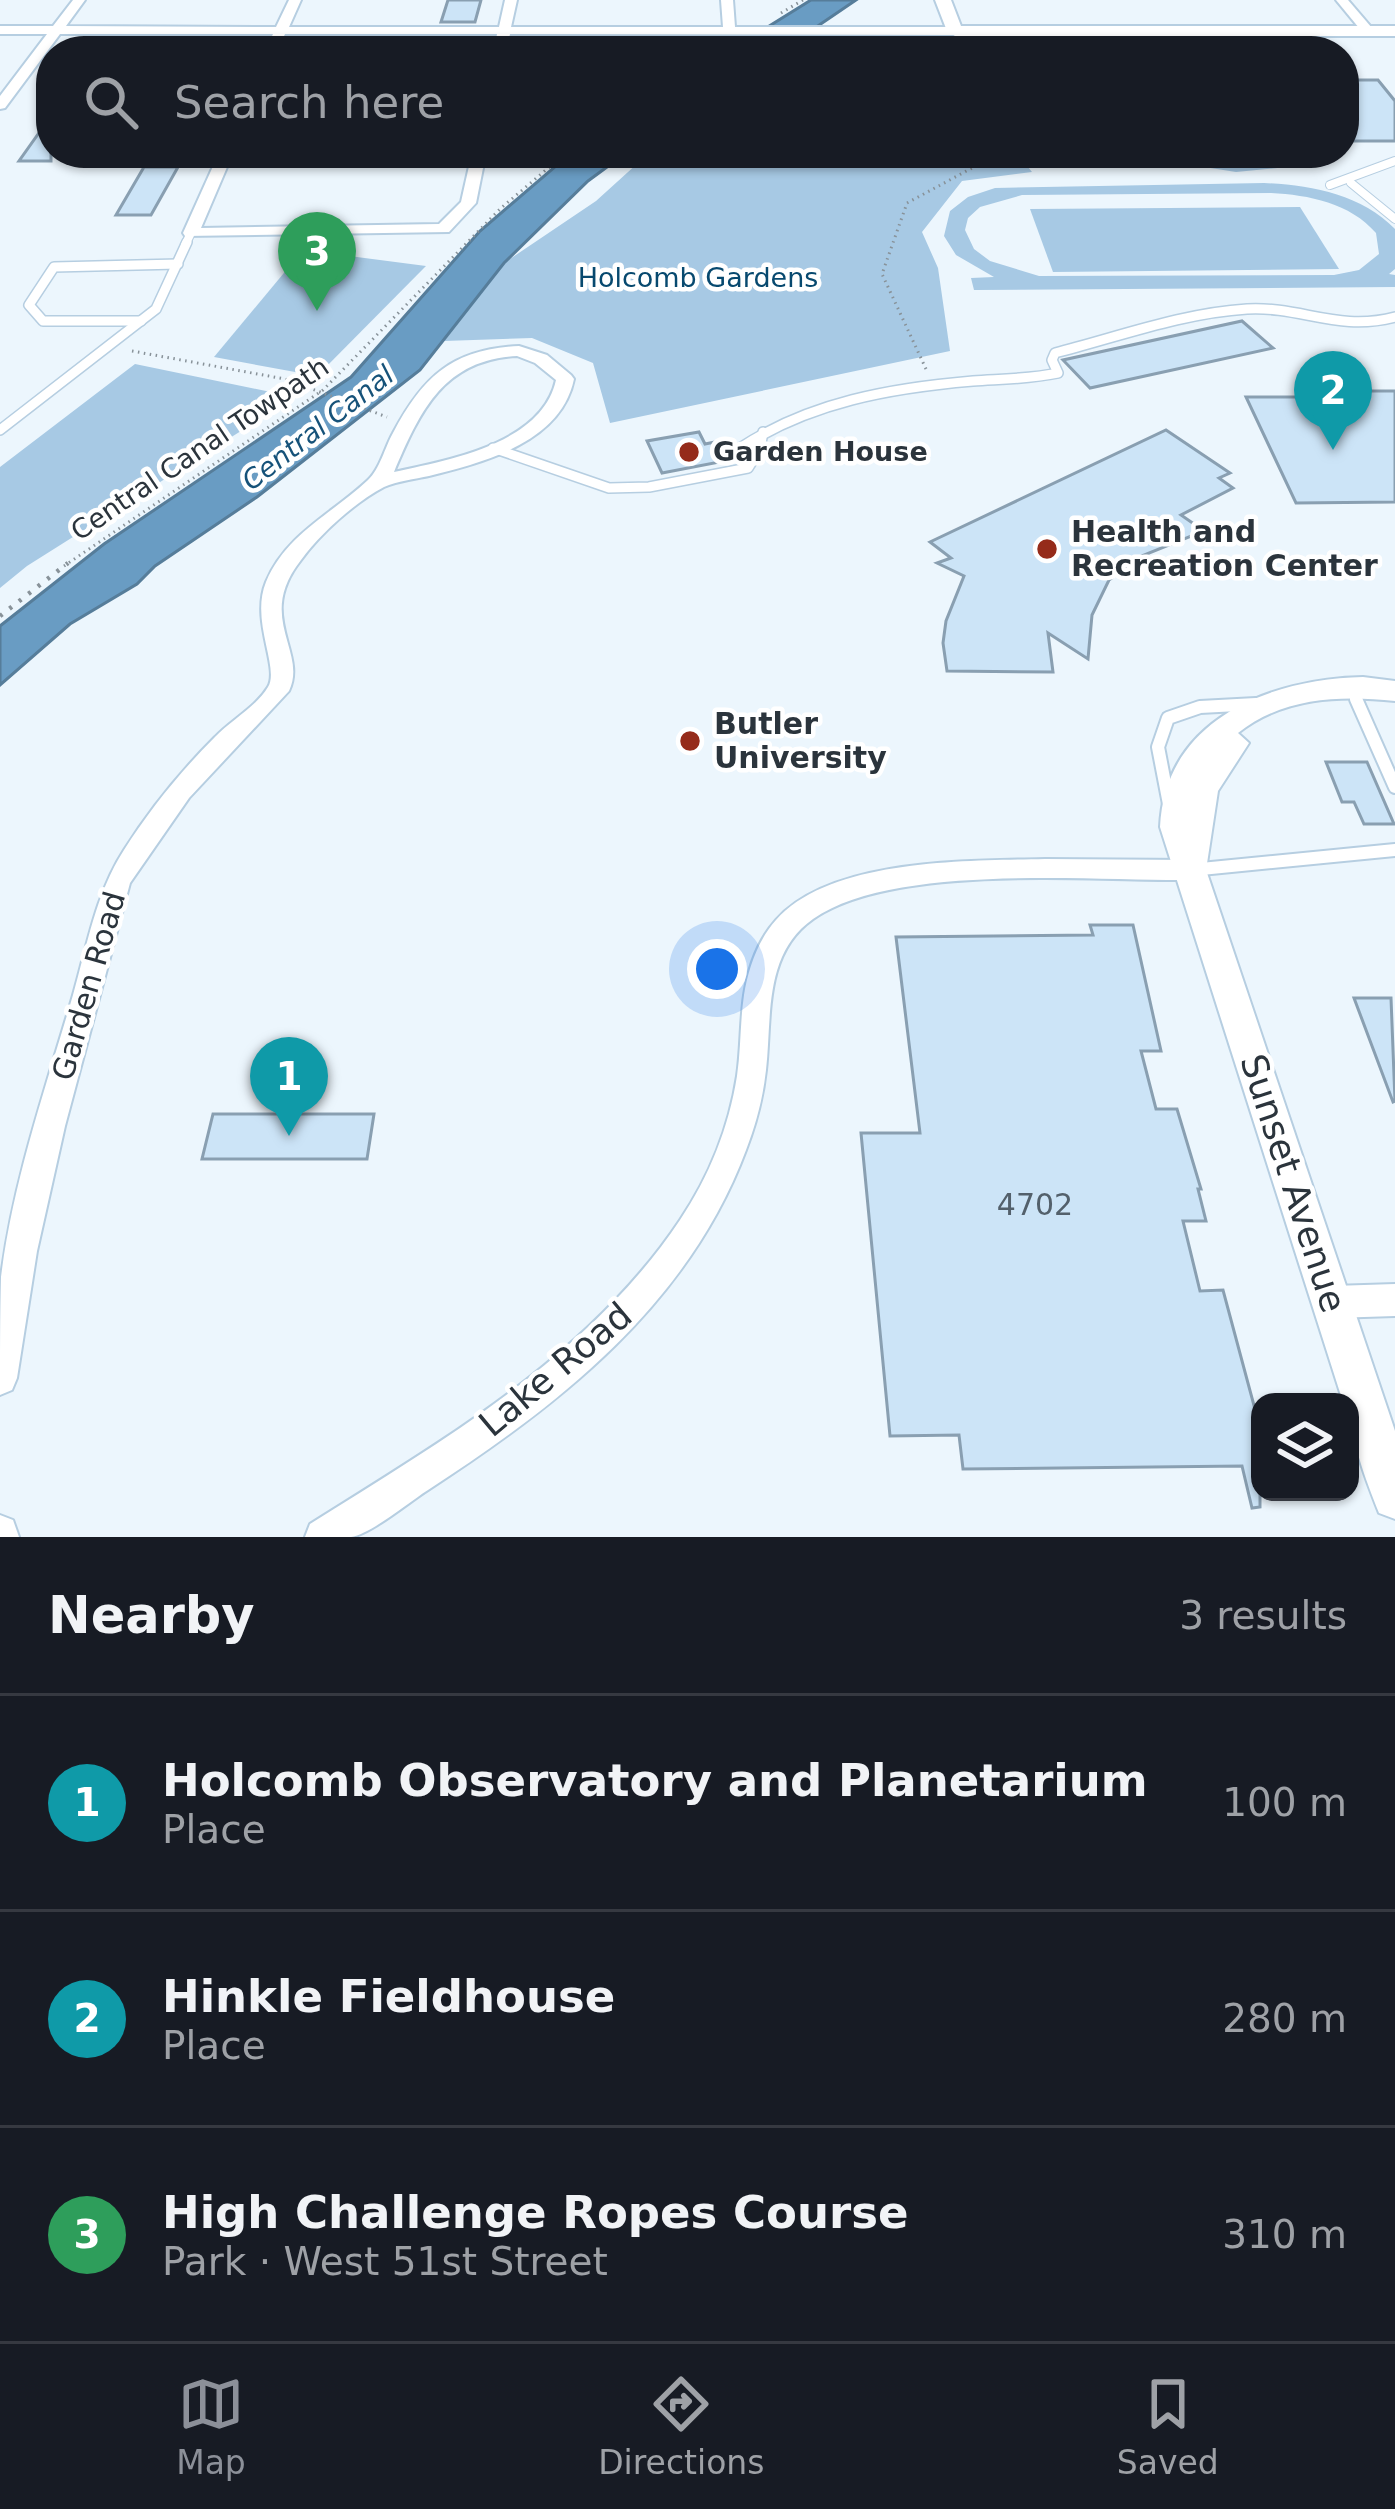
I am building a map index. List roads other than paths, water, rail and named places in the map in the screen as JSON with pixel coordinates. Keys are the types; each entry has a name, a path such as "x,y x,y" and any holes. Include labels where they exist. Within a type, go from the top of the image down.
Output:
{"street":[{"path":"51,36 79,0"},
{"path":"278,36 295,0"},
{"path":"503,36 511,0"},
{"path":"727,0 729,28"},
{"path":"943,0 955,31"},
{"path":"1342,0 1368,31"},
{"path":"0,30 1395,31"},
{"path":"0,105 36,56"},
{"path":"219,168 191,233 443,229 468,202 475,168"},
{"name":"Garden Road","path":"0,1378 10,1248 118,882 221,746 281,685 284,668 270,612 283,569 307,538 380,481 493,448 540,425 560,405 565,379 550,364 519,351 493,352 439,378 416,403 380,481"},
{"path":"1174,822 1184,779 1199,753 1233,722 1263,704 1372,687 1395,695"},
{"path":"1312,697 1395,695"},
{"name":"Sunset Avenue","path":"1190,870 1203,788 1216,766 1247,729 1312,697"},
{"name":"Sunset Avenue","path":"1174,822 1178,851 1190,870 1395,1497"},
{"name":"Lake Road","path":"323,1537 448,1456 547,1382 612,1326 668,1263 692,1229 728,1158 750,1084 764,963 778,935 803,912 836,895 888,879 1190,870"},
{"path":"1333,1302 1395,1300"}],"lane":[{"path":"1330,185 1351,183 1370,166 1395,161"},
{"path":"1351,183 1395,220"},
{"path":"0,430 156,308 191,233"},
{"path":"141,321 43,321 29,305 54,267 178,264"},
{"path":"740,448 763,430 858,400 933,385 1033,380 1058,374 1052,360 1055,353 1244,309 1335,326 1372,325 1395,317"},
{"path":"493,448 609,488 649,487 748,468 760,449 763,430"},
{"path":"1356,699 1395,787"},
{"path":"1174,822 1157,764 1157,729 1170,715 1200,705 1263,704"},
{"path":"1190,870 1230,860 1364,857 1395,850"}],"water":[{"path":"811,0 856,0 803,36 753,36"},
{"name":"Central Canal","path":"554,168 606,168 504,263 420,370 257,497 155,566 137,584 70,624 0,685 0,626 104,544 351,377 480,231"}],"place":[{"name":"High Challenge Ropes Course","path":"317,311"},
{"name":"Hinkle Fieldhouse","path":"1333,450"},
{"name":"Garden House","path":"689,452"},
{"name":"Health and Recreation Center","path":"1047,549"},
{"name":"Butler University","path":"690,741"},
{"name":"Holcomb Observatory and Planetarium","path":"289,1136"}],"park label":[{"name":"Holcomb Gardens","path":"698,278"}]}
